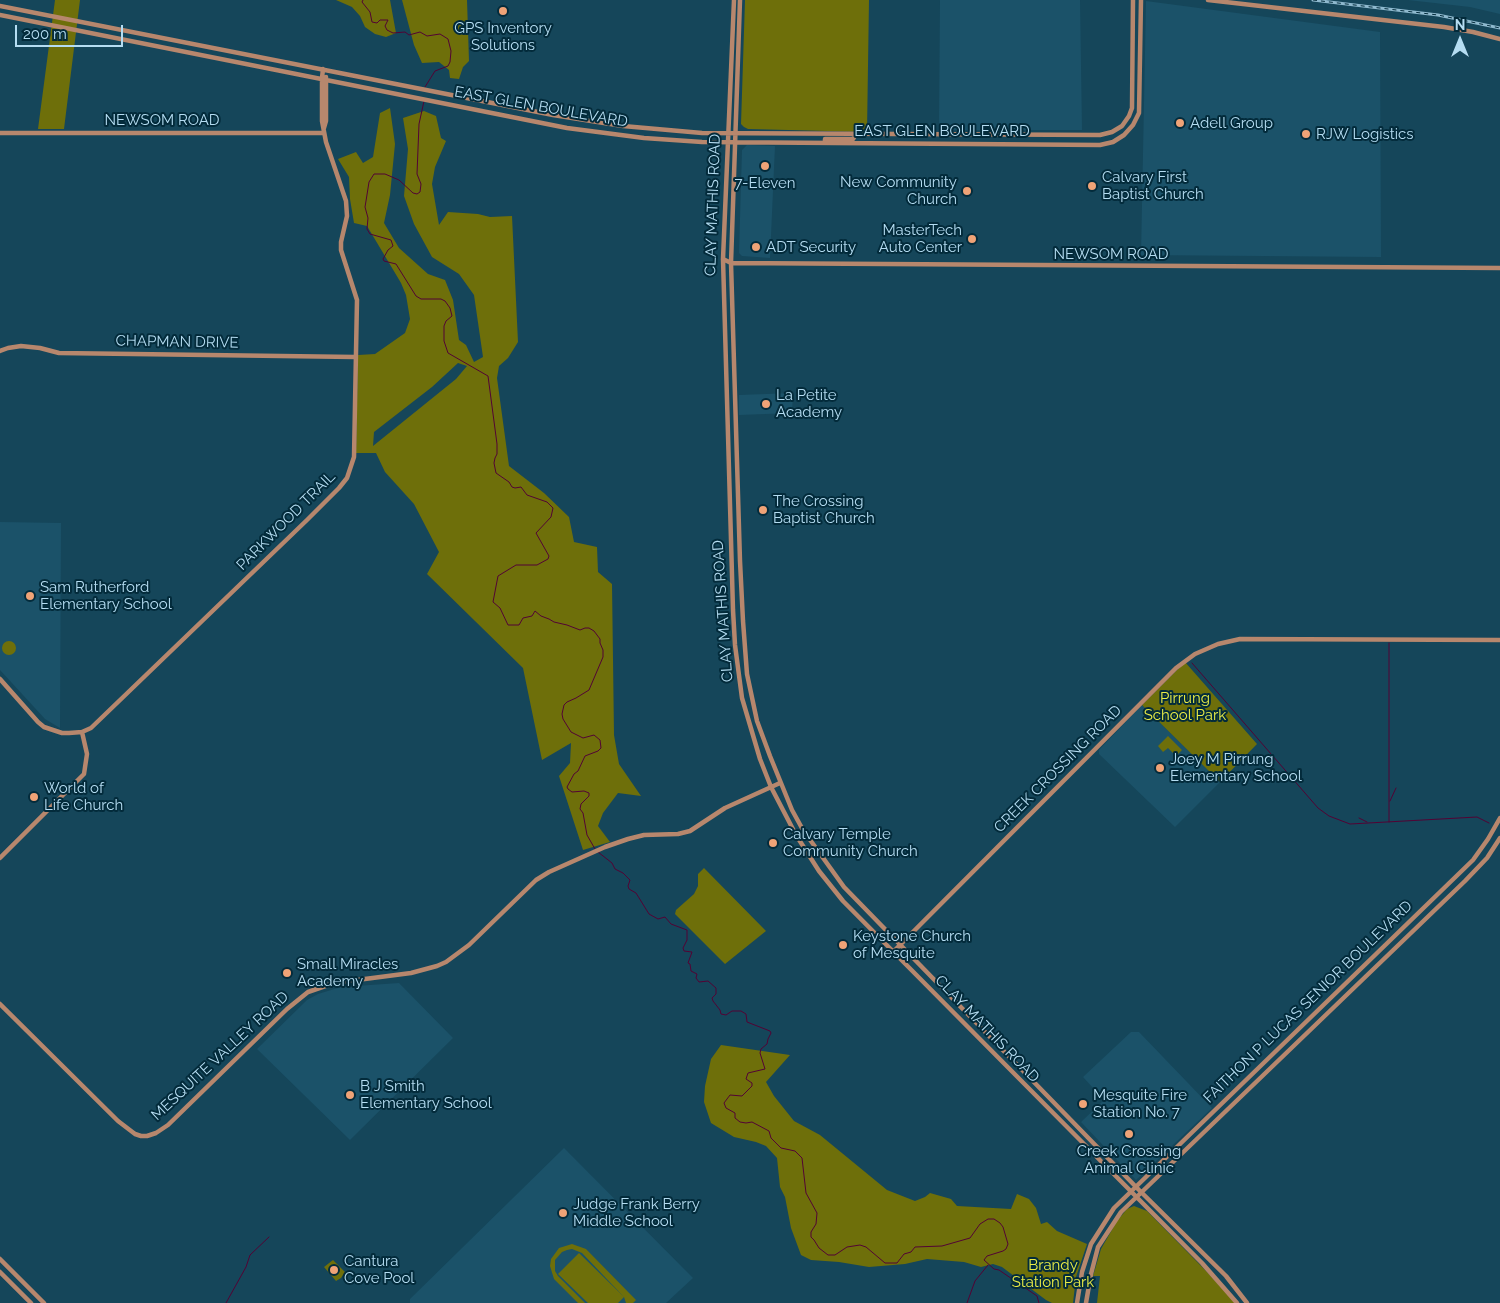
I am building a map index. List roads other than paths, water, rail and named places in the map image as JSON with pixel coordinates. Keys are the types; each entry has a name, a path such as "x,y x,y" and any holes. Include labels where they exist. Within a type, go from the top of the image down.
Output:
{"street":[{"name":"CLAY MATHIS ROAD","path":"734,0 723,259 733,610 738,674 749,723 771,787 796,835 819,871 843,901 1202,1263 1237,1303"},
{"name":"CLAY MATHIS ROAD","path":"740,0 732,263 742,616 747,674 757,721 780,783 803,830 839,880 868,913 1099,1147 1135,1186 1226,1276 1247,1303"},
{"path":"1133,0 1133,104 1125,123 1130,129 1140,108 1141,0"},
{"path":"1208,0 1444,27 1500,39"},
{"name":"EAST GLEN BOULEVARD","path":"0,6 585,121 622,126 683,132 728,133 1088,135 1108,134 1125,123"},
{"name":"EAST GLEN BOULEVARD","path":"0,15 568,128 636,137 680,141 728,142 1100,145 1121,138 1130,129"},
{"name":"PARKWOOD TRAIL","path":"82,732 98,723 345,482 349,474 354,457 357,300 341,250 347,207 322,121 323,69"},
{"path":"1133,69 1140,69"},
{"path":"524,118 526,109"},
{"name":"NEWSOM ROAD","path":"0,133 324,130"},
{"path":"825,143 825,139 853,139 856,134"},
{"path":"984,135 984,144"},
{"path":"1088,135 1088,145"},
{"name":"NEWSOM ROAD","path":"723,259 732,263 1500,268"},
{"name":"CHAPMAN DRIVE","path":"0,351 21,346 59,353 355,357"},
{"path":"726,411 736,411"},
{"name":"CREEK CROSSING ROAD","path":"893,952 1176,668 1200,651 1228,641 1249,639 1500,640"},
{"path":"0,679 44,727 62,733 82,732 87,754 84,774 0,858"},
{"name":"MESQUITE VALLEY ROAD","path":"0,1004 118,1121 135,1134 146,1136 174,1120 287,1009 308,992 334,983 411,973 446,962 475,940 536,880 549,872 605,847 644,836 678,834 690,831 725,808 780,783"},
{"name":"FAITHON P LUCAS SENIOR BOULEVARD","path":"1077,1302 1082,1272 1091,1244 1108,1215 1135,1186 1473,860 1500,818"},
{"name":"FAITHON P LUCAS SENIOR BOULEVARD","path":"1086,1303 1090,1274 1098,1247 1121,1212 1465,881 1487,858 1500,838"},
{"path":"997,1057 1004,1050"},
{"path":"1066,1127 1072,1120"},
{"path":"1187,1137 1192,1143"},
{"path":"1092,1153 1099,1147"},
{"path":"0,1259 44,1303"},
{"path":"0,1272 30,1303"}],"waterway":[{"path":"363,0 362,2 370,12 372,22 377,23 380,20 388,20 385,26 387,30 393,33 405,32 409,35 420,32 427,36 440,34 448,39 451,51 450,62 448,66 435,71 425,87"},
{"path":"424,101 419,124 417,174 421,184 420,192 417,194 413,193 399,180 385,174 374,174 369,182 365,207 368,218 367,229 370,234 391,240 393,246 388,250 383,259 384,261 396,264 416,296 421,299 441,299 450,308 452,316 446,321 444,326 444,341 448,353 488,376 497,444 497,454 494,463 496,473 509,482 512,487 521,487 527,495 547,502 553,508 551,517 536,533 549,556 548,559 537,565 516,565 498,576 493,602 500,608 508,625 519,625 523,618 532,616 535,611 554,622 580,630 589,628 600,639 603,657 589,690 567,702 564,705 562,714 571,732 583,738 594,735 600,740 601,748 585,756 567,787 572,792 584,791 589,793 589,796 581,804 580,809 583,813 587,835 595,849"},
{"path":"1389,643 1389,822"},
{"path":"1192,663 1318,808 1329,816 1350,824 1477,817 1489,823"},
{"path":"1390,801 1396,788"},
{"path":"1359,818 1367,822"},
{"path":"598,852 612,863 615,869 623,873 630,880 629,889 636,893 649,914 658,919 665,917 671,924 687,930 687,940 683,948 684,951 692,952 688,963 690,964 691,971 697,974 696,978 699,982 708,981 716,988 716,994 712,998 721,1014 726,1015 732,1011 741,1011 746,1014 747,1022 770,1031 767,1044 761,1049 760,1053 765,1069 748,1073 746,1079 752,1083 752,1086 742,1096 730,1095 724,1103 726,1108 735,1113 735,1118 740,1122 752,1122 769,1131 771,1138 781,1148 795,1151 802,1158 806,1193 817,1213 816,1224 811,1232 811,1237 819,1248 828,1255 835,1255 847,1247 860,1245 866,1247 885,1263 897,1263 904,1254 911,1252 915,1247 942,1246 970,1238 980,1224 988,1219 994,1219 1003,1227 1008,1244 1006,1249 987,1256 984,1260 994,1269 999,1270 1037,1296 1039,1303"},
{"path":"226,1303 246,1267 250,1255 269,1237"},
{"path":"967,1303 975,1281 988,1265"}],"railway":[{"path":"1313,0 1438,15 1500,28"}],"place":[{"name":"GPS Inventory Solutions","path":"503,11"},
{"name":"Adell Group","path":"1180,123"},
{"name":"RJW Logistics","path":"1306,134"},
{"name":"7-Eleven","path":"765,166"},
{"name":"Calvary First Baptist Church","path":"1092,186"},
{"name":"New Community Church","path":"967,191"},
{"name":"MasterTech Auto Center","path":"972,239"},
{"name":"ADT Security","path":"756,247"},
{"name":"La Petite Academy","path":"766,404"},
{"name":"The Crossing Baptist Church","path":"763,510"},
{"name":"Sam Rutherford Elementary School","path":"30,596"},
{"name":"Joey M Pirrung Elementary School","path":"1160,768"},
{"name":"World of Life Church","path":"34,797"},
{"name":"Calvary Temple Community Church","path":"773,843"},
{"name":"Keystone Church of Mesquite","path":"843,945"},
{"name":"Small Miracles Academy","path":"287,973"},
{"name":"B J Smith Elementary School","path":"350,1095"},
{"name":"Mesquite Fire Station No. 7","path":"1083,1104"},
{"name":"Creek Crossing Animal Clinic","path":"1129,1134"},
{"name":"Judge Frank Berry Middle School","path":"563,1213"},
{"name":"Cantura Cove Pool","path":"334,1270"}],"park label":[{"name":"Pirrung School Park","path":"1185,706"},
{"name":"Brandy Station Park","path":"1053,1274"}]}
